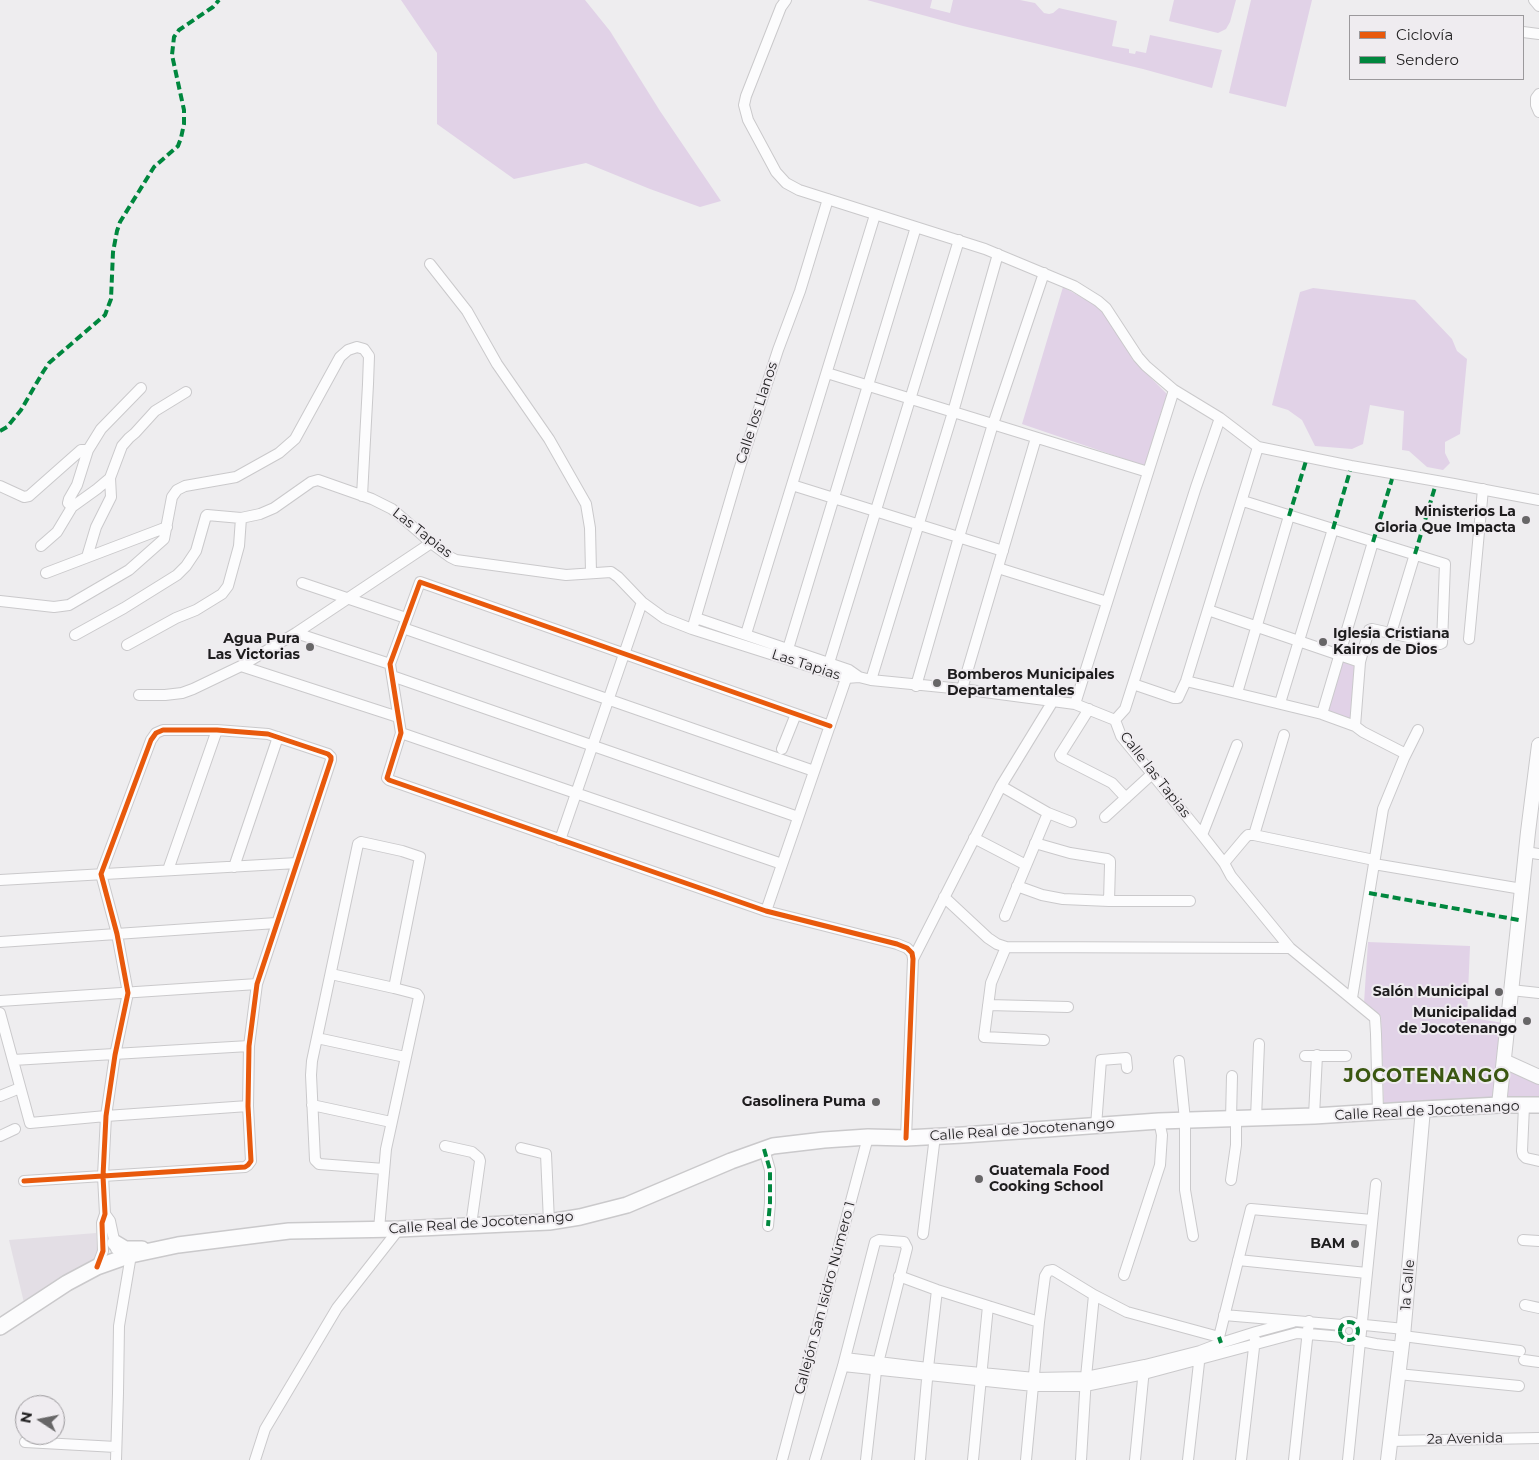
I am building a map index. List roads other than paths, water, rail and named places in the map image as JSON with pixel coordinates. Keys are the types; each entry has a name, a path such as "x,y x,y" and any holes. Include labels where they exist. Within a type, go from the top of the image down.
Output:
{"main road":[{"name":"Calle Real de Jocotenango","path":"0,1326 97,1267 125,1257 178,1245 289,1231 399,1229 549,1222 607,1211 627,1205 731,1161 773,1146 868,1137 906,1138 1159,1121 1314,1116 1499,1105 1532,1106"},
{"path":"110,1236 125,1249 131,1250 178,1245"}],"street":[{"path":"786,0 781,7 744,105 746,113 776,172 780,178 792,187 959,240 1074,286 1106,308 1146,366 1174,390 1220,418 1258,447 1539,500"},
{"path":"1534,0 1539,6"},
{"path":"1524,32 1539,34"},
{"path":"1539,94 1536,98 1536,105 1539,112"},
{"name":"Calle los Llanos","path":"692,629 739,470 778,350 800,291 828,199"},
{"path":"746,634 876,215"},
{"path":"788,649 916,227"},
{"path":"829,663 959,240"},
{"path":"871,680 953,412 998,254"},
{"path":"430,264 467,311 497,364 550,438 586,504 590,528 591,572"},
{"path":"916,686 993,424 1044,273"},
{"path":"0,600 54,607 69,605 129,570 164,538 172,497 177,490 185,486 236,476 279,453 295,439 340,357 348,350 357,347 364,349 369,356 362,496"},
{"path":"826,373 1148,472"},
{"path":"72,507 68,504 69,499 77,485 88,450 101,429 141,388"},
{"path":"1076,704 1174,390"},
{"path":"87,556 96,527 111,497 110,478 125,442 136,433 155,411 186,392"},
{"path":"1116,720 1125,709 1220,418"},
{"path":"962,690 1036,438"},
{"path":"1133,684 1178,698 1186,681 1243,501 1258,447"},
{"path":"0,486 24,497 30,496 81,450 88,450"},
{"path":"41,546 56,532 72,507 110,478"},
{"name":"Las Tapias","path":"241,518 260,514 274,508 311,482 318,480 372,499 392,509 431,543 456,560 561,574 611,572 642,602 664,618 692,629 859,676"},
{"path":"792,485 1003,551"},
{"path":"1468,639 1483,489"},
{"path":"1243,501 1445,564 1442,643 1372,629 1369,630 1360,662 1356,726"},
{"path":"75,635 178,575 196,551 207,515 241,518 239,546 228,586 222,594 196,610 176,618 127,645"},
{"path":"1236,693 1289,516"},
{"path":"46,573 167,526"},
{"path":"1280,703 1333,529"},
{"path":"1322,714 1373,542"},
{"path":"139,695 182,693 241,666 296,633 431,543"},
{"path":"1391,633 1415,554"},
{"path":"998,568 1107,602"},
{"path":"830,726 419,582 390,664 401,733 387,774 388,780 766,911 907,948 912,953 913,959 906,1138"},
{"path":"302,583 607,700 814,771"},
{"path":"560,840 642,602"},
{"path":"1208,610 1360,662"},
{"name":"Las Tapias","path":"696,618 829,663 848,674"},
{"path":"296,633 390,664"},
{"path":"241,666 398,717"},
{"path":"766,911 848,674"},
{"path":"392,676 798,817"},
{"name":"Calle las Tapias","path":"859,676 871,680 916,686 1076,704 1116,720 1121,736 1202,834 1224,863 1231,876 1290,948 1375,1018 1378,1112"},
{"path":"1186,681 1322,714 1356,726 1363,732 1406,754"},
{"path":"913,959 1001,786 1053,701"},
{"path":"1089,709 1060,755 1112,783 1126,798"},
{"path":"782,749 796,714"},
{"path":"24,1181 103,1176 245,1167 251,1161 248,1106 249,1046 257,984 331,756 268,734 217,730 163,730 156,733 151,740 101,874 117,934 128,993 115,1055 106,1116 103,1176 105,1214 110,1221 110,1236 97,1267"},
{"path":"168,870 217,730"},
{"path":"1352,998 1383,809 1418,730"},
{"path":"401,733 782,864"},
{"path":"1254,835 1284,735"},
{"path":"234,867 278,737"},
{"path":"1202,834 1237,745"},
{"path":"1499,1105 1522,889 1532,853 1539,745"},
{"path":"1105,817 1152,774"},
{"path":"1001,786 1048,813 1071,822"},
{"path":"1005,916 1048,813"},
{"path":"1224,863 1244,838 1248,835 1254,835 1374,862 1522,889"},
{"path":"974,838 1026,865"},
{"path":"384,1169 317,1163 315,1160 311,1075 358,844 364,842 418,856 420,859 394,988"},
{"path":"1035,844 1110,861 1109,901"},
{"path":"0,880 297,863"},
{"path":"1017,886 1063,899 1109,901 1190,900"},
{"path":"944,897 988,938 1006,947 1290,948"},
{"path":"0,942 276,923"},
{"path":"1006,947 991,983 984,1038 1044,1040"},
{"path":"331,974 417,994 419,997 391,1122 384,1169 379,1229"},
{"path":"0,1001 257,984"},
{"path":"1511,990 1539,993"},
{"path":"988,1005 1068,1007"},
{"path":"0,1013 30,1122 248,1106"},
{"path":"317,1038 405,1057"},
{"path":"1256,1118 1259,1044"},
{"path":"13,1060 249,1046"},
{"path":"1314,1116 1317,1055"},
{"path":"1305,1056 1346,1056"},
{"path":"1096,1126 1101,1060 1126,1058 1127,1068"},
{"path":"1179,1061 1185,1120 1185,1190 1192,1236"},
{"path":"1504,1061 1539,1077"},
{"path":"1231,1180 1236,1145 1232,1076"},
{"path":"0,1096 20,1088"},
{"path":"312,1104 391,1122"},
{"path":"1532,1106 1522,1151 1526,1158 1539,1161"},
{"name":"1a Calle","path":"1388,1460 1403,1337 1424,1109"},
{"path":"1124,1275 1160,1165 1162,1135 1159,1121"},
{"path":"0,1136 15,1129"},
{"path":"923,1234 935,1136"},
{"name":"Callejón San Isidro Número 1","path":"782,1460 868,1137"},
{"path":"446,1146 472,1152 480,1161 471,1225"},
{"path":"522,1148 546,1154 549,1222"},
{"path":"764,1149 770,1170 768,1226"},
{"path":"1348,1460 1352,1339 1358,1324 1367,1273 1376,1184"},
{"path":"1220,1340 1224,1315 1251,1209 1372,1220"},
{"path":"256,1460 265,1429 338,1308 399,1229"},
{"path":"110,1236 125,1257 119,1326 116,1460"},
{"path":"815,1460 844,1362 876,1240 904,1242 907,1248 876,1366 866,1460"},
{"path":"1523,1240 1539,1241"},
{"path":"1238,1260 1367,1273"},
{"path":"1026,1460 1039,1322 1045,1276 1048,1271 1054,1270 1126,1312 1220,1340"},
{"path":"899,1276 1039,1322"},
{"path":"920,1460 927,1372 937,1290"},
{"path":"1080,1460 1094,1295"},
{"path":"1525,1305 1539,1308"},
{"path":"973,1460 988,1306"},
{"path":"1224,1315 1342,1325 1349,1322 1403,1337 1522,1355 1539,1362"},
{"path":"1294,1460 1309,1321"},
{"path":"1188,1460 1200,1355 1220,1340 1294,1322"},
{"path":"1342,1325 1340,1330 1352,1339"},
{"path":"1241,1460 1256,1332"},
{"path":"844,1362 1034,1382 1086,1382 1200,1355 1255,1345 1297,1332 1352,1339 1403,1337"},
{"path":"1135,1460 1144,1369"},
{"path":"1398,1374 1518,1386"},
{"name":"2a Avenida","path":"1390,1441 1539,1438"},
{"path":"65,1444 116,1447"}],"place":[{"name":"Ministerios La Gloria Que Impacta","path":"1526,520"},
{"name":"Iglesia Cristiana Kairos de Dios","path":"1323,642"},
{"name":"Agua Pura Las Victorias","path":"310,647"},
{"name":"Bomberos Municipales Departamentales","path":"937,683"},
{"name":"Salón Municipal","path":"1499,992"},
{"name":"Municipalidad de Jocotenango","path":"1527,1021"},
{"name":"Gasolinera Puma","path":"876,1102"},
{"name":"Guatemala Food Cooking School","path":"979,1179"},
{"name":"BAM","path":"1355,1244"}],"district":[{"name":"JOCOTENANGO","path":"1427,1076"}]}
